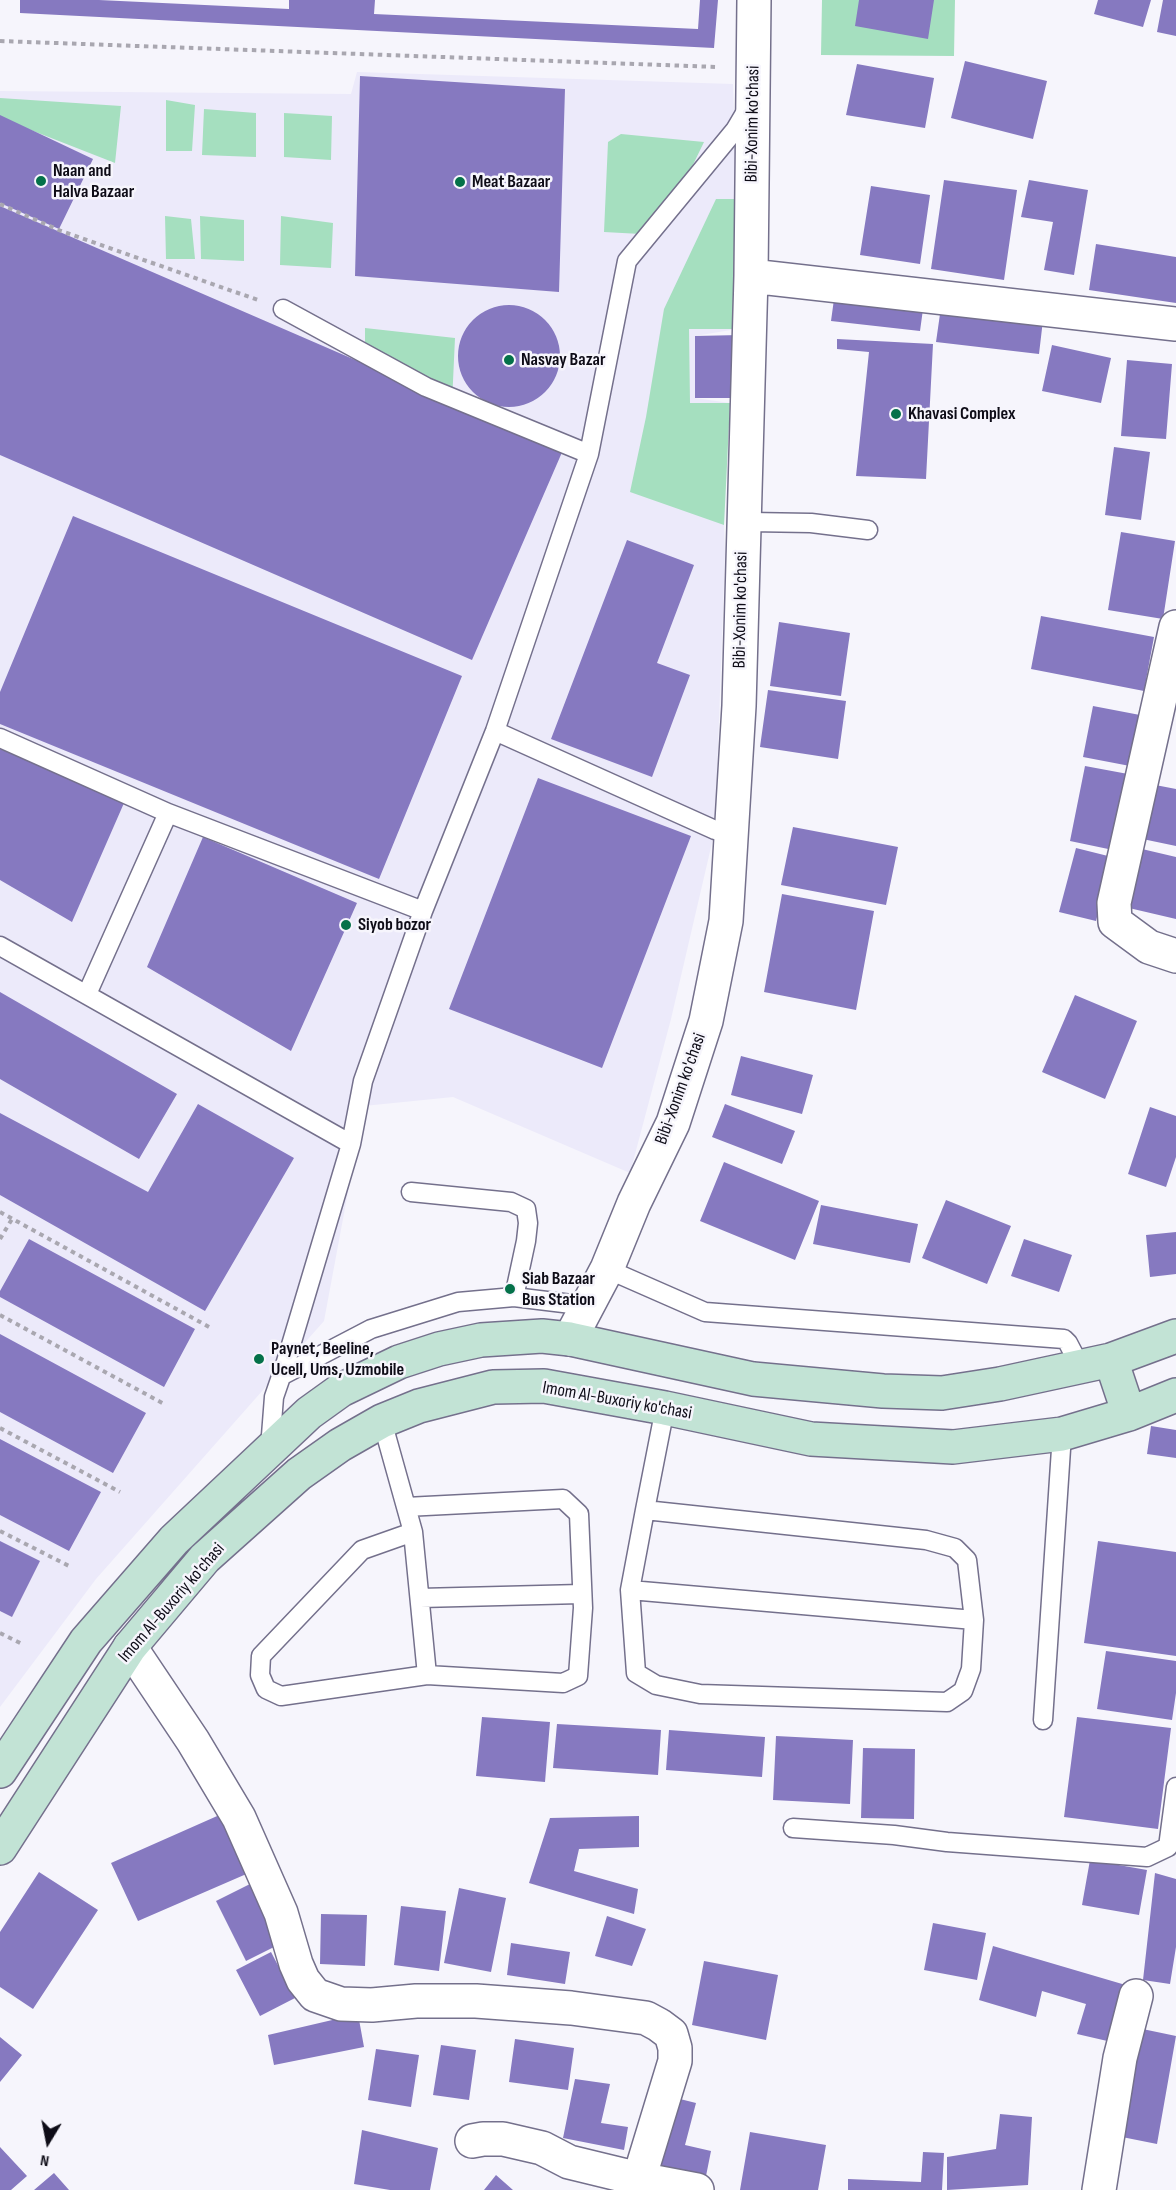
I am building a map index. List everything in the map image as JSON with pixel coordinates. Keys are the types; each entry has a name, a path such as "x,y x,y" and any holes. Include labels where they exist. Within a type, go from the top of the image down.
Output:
{"main road":[{"name":"Imom Al-Buxoriy ko'chasi","path":"0,1771 86,1641 174,1540 309,1413 341,1390 399,1362 439,1349 481,1340 542,1336 570,1339 753,1379 883,1391 942,1393 1000,1384 1096,1363 1176,1336"},
{"path":"1096,1363 1129,1414"},
{"name":"Imom Al-Buxoriy ko'chasi","path":"0,1848 130,1647 206,1558 299,1474 340,1444 382,1420 419,1406 493,1387 544,1386 665,1408 811,1439 952,1447 1062,1434 1129,1414 1176,1395"},
{"path":"22,1737 55,1764"}],"street":[{"name":"Bibi-Xonim ko'chasi","path":"570,1339 607,1269 634,1203 673,1123 706,1021 726,921 739,706 751,276 754,0"},
{"path":"751,276 1176,324"},
{"path":"1176,627 1113,903 1115,922 1149,946 1176,956"},
{"path":"130,1647 193,1741 239,1818 281,1913 296,1964 303,1980 315,1995 341,2004 476,2001 571,2008 646,2018 670,2034 675,2048 675,2061 639,2179"},
{"path":"1099,2190 1120,2058 1136,1996"},
{"path":"472,2141 503,2139 542,2148 569,2162 697,2190"}],"lane":[{"path":"270,1448 274,1397 351,1144 363,1081 423,911 495,731 589,454 627,261 735,130 754,83"},
{"path":"283,309 426,387 589,454"},
{"path":"743,524 750,522 811,523 868,530"},
{"path":"495,731 714,830 731,835"},
{"path":"0,738 168,813 423,911"},
{"path":"87,994 168,813"},
{"path":"0,946 351,1144"},
{"path":"411,1192 511,1202 526,1209 528,1223 526,1241 514,1297"},
{"path":"607,1269 705,1312 1064,1339 1096,1363"},
{"path":"281,1376 372,1329 458,1302 514,1297 588,1306"},
{"path":"645,1510 926,1540 954,1548 967,1560 974,1620 970,1669 963,1690 947,1702 700,1694 656,1685 636,1673 630,1590 645,1510 665,1408"},
{"path":"382,1420 413,1532 428,1675"},
{"path":"1043,1720 1062,1434"},
{"path":"406,1507 563,1499 579,1514 583,1608 579,1676 563,1683 428,1675 280,1696 266,1689 260,1675 261,1656 362,1550 413,1532"},
{"path":"630,1590 974,1620"},
{"path":"420,1598 581,1594"},
{"path":"793,1827 894,1835 947,1842 1147,1857 1168,1847 1176,1787"}],"path":[{"path":"0,41 754,83"},
{"path":"0,204 61,231 283,309"},
{"path":"0,1212 211,1328"},
{"path":"0,1239 12,1219"},
{"path":"0,1315 166,1405"},
{"path":"0,1428 120,1492"},
{"path":"0,1531 71,1567"},
{"path":"0,1633 24,1645"}],"shaded area":[{"name":"Siyob bozor","path":"357,72 733,84 737,199 737,329 695,336 695,398 730,403 715,830 671,1019 630,1173 453,1097 364,1106 324,1321 96,1579 0,1707 0,91 351,94"}],"green space":[{"path":"822,0 955,0 954,56 821,55"},
{"path":"0,98 121,106 115,163 0,118"},
{"path":"166,100 195,105 192,151 166,151"},
{"path":"204,109 256,113 256,157 202,155"},
{"path":"284,113 332,116 331,160 284,157"},
{"path":"621,134 704,142 659,235 604,232 608,142"},
{"path":"716,199 737,199 737,329 689,329 690,403 730,403 724,525 630,492 646,417 664,309"},
{"path":"165,216 191,219 195,259 166,259"},
{"path":"200,216 244,220 244,261 201,259"},
{"path":"281,216 333,223 331,268 280,265"},
{"path":"365,328 455,338 452,403 365,372"}],"building":[{"path":"20,0 99,0 289,9 289,0 375,0 374,14 698,29 700,0 718,0 714,48 20,13"},
{"path":"859,0 934,0 928,39 855,26"},
{"path":"1098,0 1151,0 1143,27 1094,14"},
{"path":"1163,0 1176,0 1176,36 1157,32"},
{"path":"965,61 1047,81 1033,139 951,118"},
{"path":"857,64 934,78 925,128 846,115"},
{"name":"Meat Bazaar","path":"360,76 565,89 559,292 355,276"},
{"name":"Naan and Halva Bazaar","path":"0,115 93,159 59,229 0,203"},
{"path":"944,180 1017,190 1004,280 931,269"},
{"path":"1029,180 1088,190 1074,275 1044,270 1053,222 1021,217"},
{"path":"871,186 930,195 920,264 860,255"},
{"path":"0,206 563,450 472,660 0,455"},
{"path":"1096,244 1176,257 1176,303 1089,290"},
{"path":"835,292 924,302 920,331 831,321"},
{"name":"Nasvay Bazar","path":"509,305 529,309 545,320 556,336 560,356 556,376 545,392 529,403 509,407 489,403 473,392 462,376 458,356 462,336 473,320 489,309"},
{"path":"941,307 1043,320 1039,354 936,342"},
{"path":"740,335 741,398 695,398 695,336"},
{"name":"Khavasi Complex","path":"837,339 933,344 926,479 856,476 869,352 837,349"},
{"path":"1052,345 1111,358 1101,403 1042,391"},
{"path":"1127,360 1172,364 1166,439 1121,436"},
{"path":"1114,447 1150,452 1141,520 1105,515"},
{"path":"73,516 462,676 379,879 0,724 0,692"},
{"path":"1121,532 1175,541 1163,619 1108,610"},
{"path":"627,540 694,565 657,663 690,675 652,777 551,739"},
{"path":"1041,616 1154,637 1144,691 1031,669"},
{"path":"779,622 850,633 841,696 770,686"},
{"path":"768,690 846,701 838,759 760,747"},
{"path":"1093,706 1140,715 1130,766 1083,757"},
{"path":"0,749 124,803 72,922 0,880"},
{"path":"1085,766 1128,774 1113,850 1070,841"},
{"path":"538,778 691,836 602,1068 449,1009"},
{"path":"1145,783 1176,789 1176,846 1133,837"},
{"path":"793,827 898,847 886,905 781,885"},
{"path":"203,837 357,903 291,1051 147,967"},
{"path":"1076,848 1112,857 1096,921 1059,912"},
{"path":"1142,849 1176,857 1176,919 1129,908"},
{"path":"782,894 874,911 856,1010 764,992"},
{"path":"0,992 177,1094 139,1159 0,1079"},
{"path":"1075,995 1137,1021 1105,1099 1042,1072"},
{"path":"741,1056 813,1075 802,1114 731,1095"},
{"path":"198,1104 294,1158 205,1311 0,1195 0,1113 148,1192"},
{"path":"725,1104 795,1131 782,1164 712,1137"},
{"path":"1150,1107 1176,1116 1176,1157 1166,1187 1128,1174"},
{"path":"724,1162 819,1201 795,1260 700,1221"},
{"path":"946,1200 1011,1226 987,1284 922,1258"},
{"path":"821,1205 918,1224 910,1263 813,1244"},
{"path":"1176,1232 1176,1274 1150,1277 1146,1235"},
{"path":"29,1239 195,1329 164,1387 0,1297 0,1291"},
{"path":"1024,1239 1072,1255 1059,1292 1011,1276"},
{"path":"0,1334 146,1413 113,1473 0,1412"},
{"path":"1151,1426 1176,1430 1176,1458 1147,1454"},
{"path":"0,1439 101,1492 69,1551 0,1515"},
{"path":"0,1541 40,1561 12,1617 0,1611"},
{"path":"1098,1541 1176,1552 1176,1656 1084,1643"},
{"path":"1106,1651 1176,1661 1176,1693 1172,1720 1097,1709"},
{"path":"482,1717 550,1722 545,1782 476,1776"},
{"path":"1077,1717 1171,1728 1158,1829 1064,1817"},
{"path":"557,1724 661,1730 658,1775 553,1768"},
{"path":"669,1730 765,1737 762,1777 666,1770"},
{"path":"776,1736 853,1740 850,1804 773,1800"},
{"path":"863,1748 915,1749 914,1819 861,1818"},
{"path":"224,1813 251,1872 138,1921 111,1863"},
{"path":"639,1816 639,1847 579,1849 574,1871 638,1889 634,1914 529,1883 550,1818"},
{"path":"1090,1860 1147,1870 1139,1915 1082,1905"},
{"path":"39,1872 98,1910 33,2009 0,1987 0,1932"},
{"path":"1155,1873 1176,1879 1176,1947 1170,1984 1143,1980"},
{"path":"254,1882 284,1942 246,1961 216,1901"},
{"path":"459,1888 506,1898 491,1972 444,1963"},
{"path":"401,1906 446,1911 439,1971 394,1965"},
{"path":"321,1914 367,1915 365,1966 320,1964"},
{"path":"607,1916 646,1929 632,1966 595,1956"},
{"path":"933,1923 986,1933 977,1980 924,1970"},
{"path":"511,1943 570,1952 565,1984 507,1975"},
{"path":"993,1946 1129,1986 1116,2043 1077,2034 1086,2004 1042,1991 1036,2017 979,2000"},
{"path":"271,1952 295,1998 260,2016 236,1970"},
{"path":"704,1961 778,1975 766,2040 692,2025"},
{"path":"358,2014 364,2047 274,2065 268,2035"},
{"path":"1133,2027 1176,2036 1157,2144 1112,2135"},
{"path":"0,2037 22,2055 0,2082"},
{"path":"515,2039 574,2048 568,2090 509,2082"},
{"path":"441,2045 476,2050 469,2100 433,2095"},
{"path":"376,2049 419,2055 411,2107 368,2100"},
{"path":"575,2079 610,2084 601,2123 628,2127 624,2150 563,2138"},
{"path":"668,2096 696,2103 685,2145 711,2151 706,2176 648,2165"},
{"path":"1000,2114 1032,2117 1028,2185 947,2190 947,2157 996,2149"},
{"path":"362,2130 438,2148 430,2190 390,2190 354,2184"},
{"path":"750,2132 826,2145 818,2190 740,2190"},
{"path":"0,2147 27,2176 11,2190 0,2190"},
{"path":"923,2152 944,2153 942,2190 848,2190 848,2179 921,2182"},
{"path":"54,2173 69,2190 34,2190"},
{"path":"496,2175 513,2190 484,2190"}],"place":[{"name":"Naan and Halva Bazaar","path":"41,181"},
{"name":"Meat Bazaar","path":"460,182"},
{"name":"Nasvay Bazar","path":"509,360"},
{"name":"Khavasi Complex","path":"896,414"},
{"name":"Siyob bozor","path":"346,925"},
{"name":"Siab Bazaar Bus Station","path":"510,1289"},
{"name":"Paynet, Beeline, Ucell, Ums, Uzmobile","path":"259,1359"}]}
